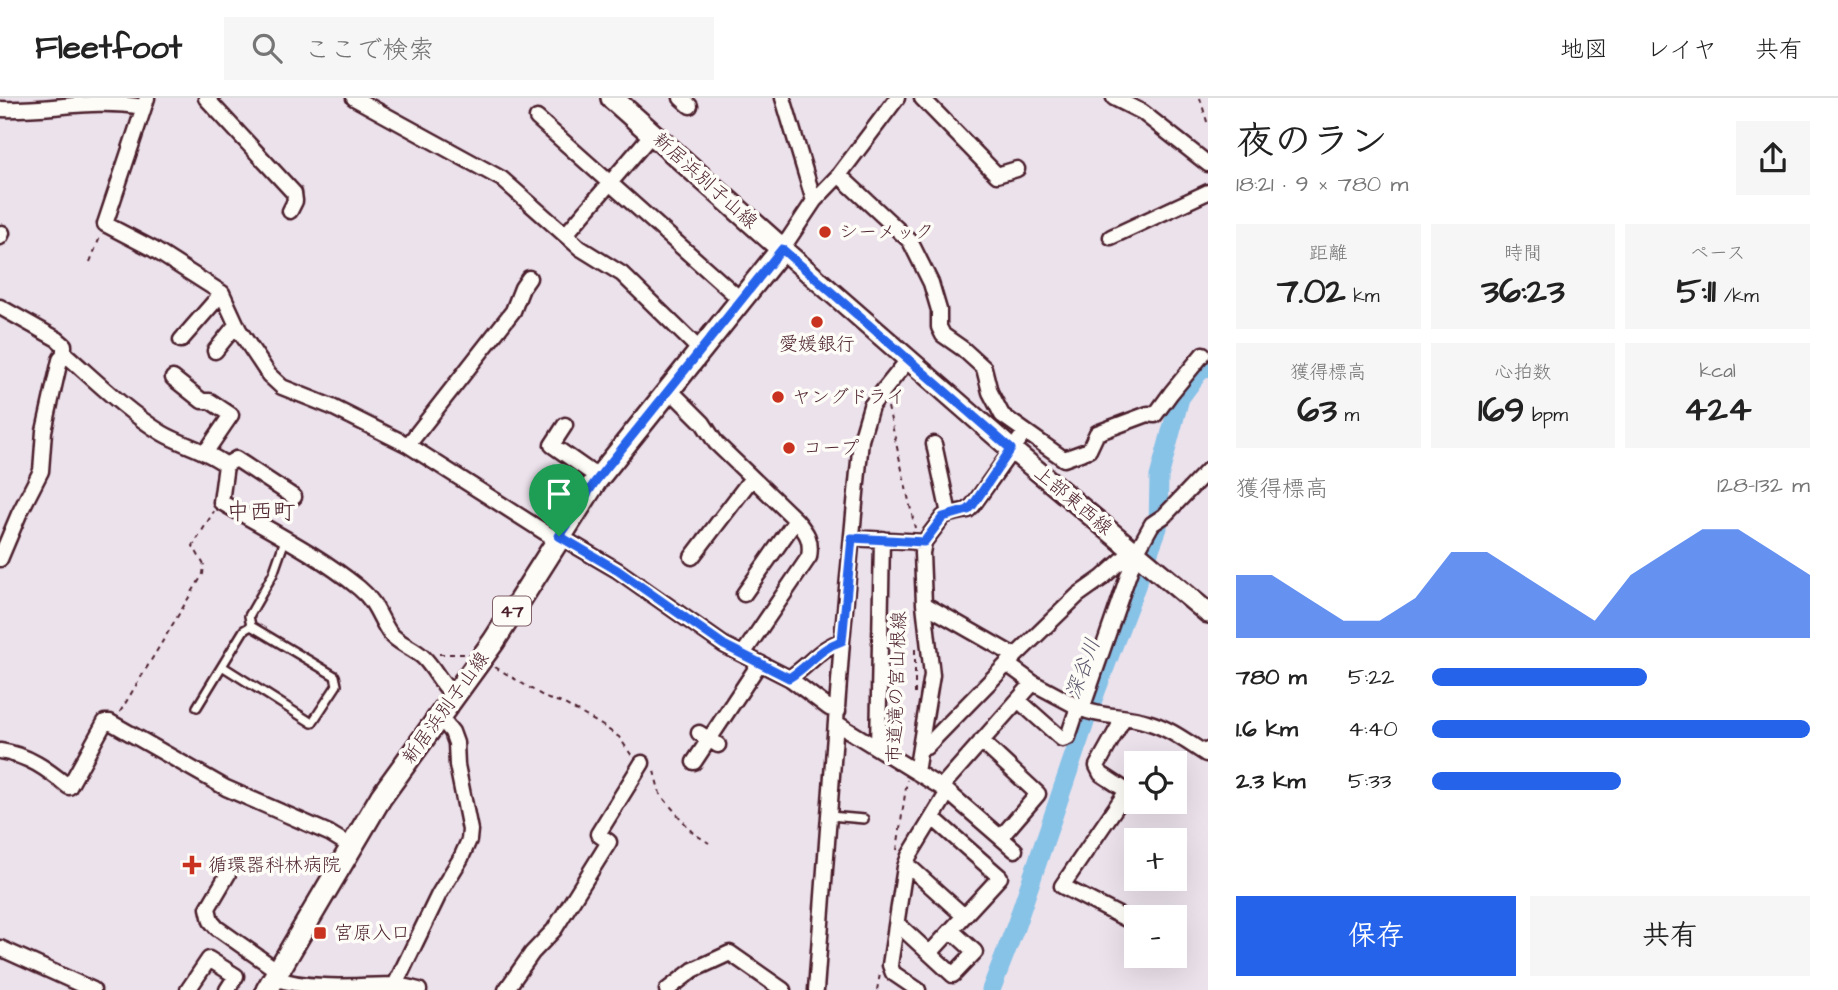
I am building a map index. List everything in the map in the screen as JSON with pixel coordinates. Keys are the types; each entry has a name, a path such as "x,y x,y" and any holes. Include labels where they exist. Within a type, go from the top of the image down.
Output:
{"main road":[{"name":"新居浜別子山線","path":"273,979 381,797 481,659 599,478 782,249 613,98"}],"street":[{"path":"206,98 294,192 295,201 290,211"},
{"path":"354,98 502,179 580,248 622,274 701,351"},
{"path":"783,98 814,201"},
{"path":"782,249 814,201 839,175 897,98"},
{"path":"922,98 997,175 1017,169"},
{"path":"1114,98 1150,118 1208,164"},
{"path":"0,109 16,110 98,100 145,103 105,224 153,249 222,293 236,325 269,375 282,387 332,407 408,445 558,538 617,570 724,645 789,678 878,748 945,789 1015,850"},
{"path":"537,118 741,300"},
{"path":"566,234 652,134"},
{"path":"839,175 910,241 931,283 943,335 964,349 984,368 996,406 1002,415 1064,459 1089,450 1097,433 1147,414 1155,415 1203,354"},
{"path":"1111,236 1208,192"},
{"name":"上部東西線","path":"782,249 1011,449 1208,613"},
{"path":"408,445 513,312 529,278"},
{"path":"181,340 222,293"},
{"path":"0,307 64,345 44,432 41,471 5,533 0,559"},
{"path":"215,351 236,325"},
{"path":"64,353 159,431 226,465"},
{"path":"816,990 842,641 861,440 871,406 908,360"},
{"path":"173,378 202,401 209,401 231,415 205,453"},
{"path":"670,390 703,423 716,443 796,520 807,533 811,544 809,556 743,654"},
{"path":"565,425 552,445 599,478"},
{"path":"852,538 918,541 943,517 968,510 973,505 1025,432"},
{"path":"934,444 949,514"},
{"path":"226,465 236,459 294,497"},
{"path":"226,465 221,502 359,588 376,605 389,632 397,641 425,659 454,695"},
{"path":"1018,700 1062,739 1068,737 1085,710 1138,556 1158,520 1208,470"},
{"path":"692,557 752,478"},
{"path":"744,594 796,520"},
{"path":"878,748 882,539"},
{"path":"913,770 922,748 932,675 924,604 922,553 918,541"},
{"path":"922,748 1078,595 1138,556"},
{"path":"924,604 930,605 1011,660 1033,683 1085,710 1144,721 1165,729 1206,754 1208,750"},
{"path":"789,678 802,670 827,645 842,641"},
{"path":"693,761 736,709 759,664"},
{"path":"918,990 893,973 890,965 909,856 933,817 945,789 981,741 1033,683"},
{"path":"396,985 439,894 469,840 470,830 457,765 456,743 452,732 439,716"},
{"path":"1123,719 1097,766 1101,774 1128,791 1062,886 1124,918"},
{"path":"0,751 18,753 43,766 69,787 105,722 113,724 226,788 329,833 352,846"},
{"path":"981,741 1038,794 1001,837"},
{"path":"506,990 532,953 554,930 608,842 598,834 642,763"},
{"path":"930,953 1000,877 933,817"},
{"path":"905,867 912,869 964,916"},
{"path":"228,874 208,908 211,921 273,979 328,990 396,985 419,990"},
{"path":"896,926 901,927 953,975 975,952 951,930"},
{"path":"0,948 71,986 93,990"},
{"path":"667,990 693,970 730,953 783,990"},
{"path":"188,990 209,959 236,976 227,990"}],"lane":[{"path":"222,666 312,723 337,685 335,676 251,626 249,616 273,574 285,540"},
{"path":"197,707 244,630 251,626"},
{"path":"830,816 864,819"}],"path":[{"path":"1200,98 1208,125"},
{"path":"90,262 105,224"},
{"path":"884,388 918,541"},
{"path":"113,724 203,574 204,565 194,546 221,502"},
{"name":"市道滝の宮山根線","path":"915,636 915,704"},
{"path":"425,659 441,653 464,654 481,659 548,699 562,703 603,726 619,737 630,756 655,771 660,794 693,833 709,843"},
{"name":"市道滝の宮山根線","path":"896,852 913,770"},
{"path":"877,990 881,962"}],"waterway":[{"name":"深谷川","path":"991,990 1015,928 1092,702 1158,528 1159,477 1180,398 1199,372 1208,366"}],"place":[{"name":"シーメック","path":"825,232"},
{"name":"愛媛銀行","path":"817,322"},
{"name":"ヤングドライ","path":"778,397"},
{"name":"コープ","path":"789,448"},
{"name":"循環器科林病院","path":"192,865"},
{"name":"宮原入口","path":"320,933"}],"district":[{"name":"中西町","path":"261,512"}],"route":[{"path":"782,249 1011,449 973,505 968,510 943,517 924,542 852,538 842,641 827,645 802,670 789,678 724,645 617,570 559,536 595,482 782,249"}]}
